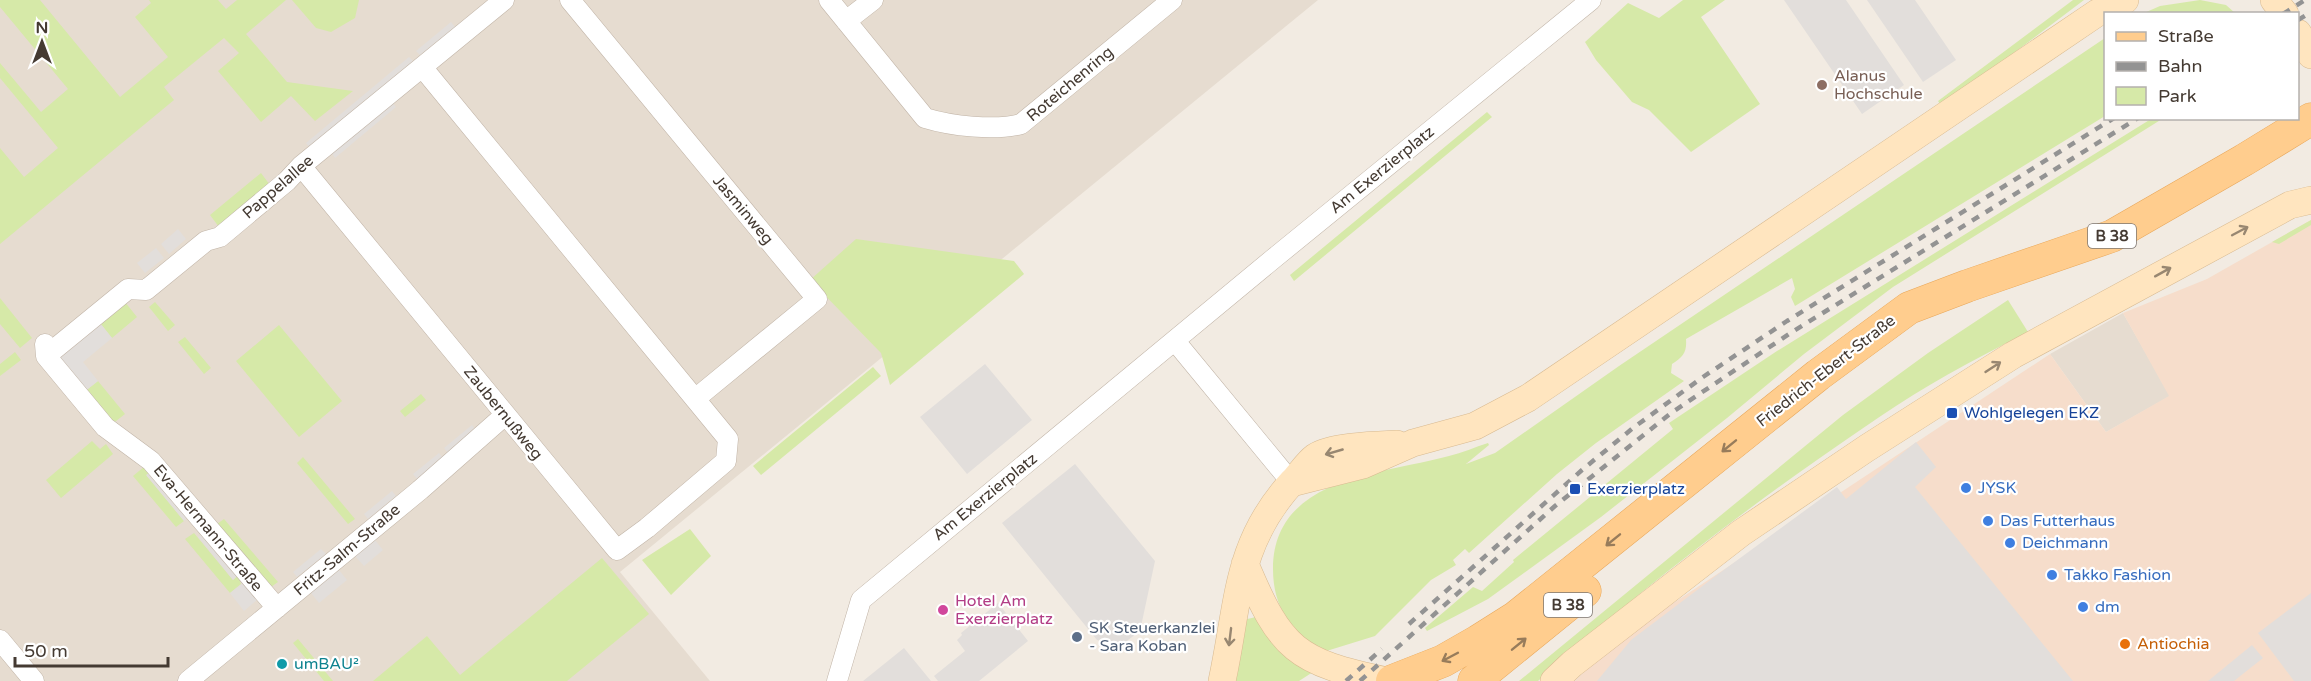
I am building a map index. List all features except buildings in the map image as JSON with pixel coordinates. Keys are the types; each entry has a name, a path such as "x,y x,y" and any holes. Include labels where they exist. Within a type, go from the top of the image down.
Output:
{"main road":[{"name":"Friedrich-Ebert-Straße","path":"1392,681 1443,661 1525,610 1818,375 1909,308 2112,236 2307,129"},
{"name":"Friedrich-Ebert-Straße","path":"1474,681 1825,395 1910,331 1963,296 2016,276 2097,253 2141,237 2307,129"}],"street":[{"name":"Pappelallee","path":"45,350 129,289 146,291 206,241 220,237 287,181 300,166 504,0"},
{"name":"Jasminweg","path":"570,0 817,299 695,399"},
{"name":"Roteichenring","path":"829,0 925,118 942,123 1008,128 1022,124 1172,0"},
{"path":"846,21 873,0"},
{"name":"Am Exerzierplatz","path":"837,681 861,600 1273,259 1592,0"},
{"path":"1222,681 1234,606 1252,542 1263,520 1292,483 1363,465 1413,443 1475,426 1528,398 2103,6 2125,0"},
{"path":"2274,0 2283,12"},
{"path":"2299,35 2311,55"},
{"path":"422,67 695,399"},
{"name":"Zaubernußweg","path":"300,166 504,416 617,550 726,461 728,439 695,399"},
{"path":"1554,681 1572,664 1741,532 2013,355 2300,202 2311,179"},
{"path":"1175,341 1292,483"},
{"name":"Eva-Hermann-Straße","path":"45,350 105,428 152,461 277,608"},
{"name":"Fritz-Salm-Straße","path":"188,681 504,416"},
{"path":"1245,564 1271,621 1295,649 1325,665 1387,681"},
{"path":"0,640 34,681"}],"shaded area":[{"path":"0,0 1318,0 620,572 710,681 0,681"},
{"path":"1784,0 1846,0 1904,85 1862,114"},
{"path":"1867,0 1915,0 1956,60 1923,82"},
{"path":"451,22 455,27 420,55 416,51"},
{"path":"409,57 413,61 309,147 306,143"},
{"path":"392,102 396,107 335,158 331,152"},
{"path":"2311,220 2311,681 1575,681 1613,643 2050,354 2106,432 2169,396 2123,313 2207,279"},
{"path":"178,229 186,239 169,254 161,244"},
{"path":"156,248 164,258 145,273 137,263"},
{"path":"2123,313 2170,396 2106,432 2050,354"},
{"path":"100,323 112,338 83,362 98,381 84,392 57,358"},
{"path":"985,364 1032,420 967,474 920,417"},
{"path":"472,425 476,430 448,453 444,448"},
{"path":"1916,442 1936,467 1915,487 2073,681 1597,681 1631,640 1717,575 1837,487 1846,499"},
{"path":"439,453 443,458 417,479 413,474"},
{"path":"1075,464 1155,561 1140,631 1120,646 1097,640 1002,523"},
{"path":"152,471 189,516 184,521 146,475"},
{"path":"392,491 396,496 368,519 364,514"},
{"path":"203,533 238,575 233,580 198,537"},
{"path":"375,540 383,550 364,566 355,556"},
{"path":"321,549 326,554 297,577 293,572"},
{"path":"339,570 347,580 319,603 311,593"},
{"path":"244,582 258,599 244,611 230,593"},
{"path":"2311,593 2311,681 2294,681 2258,633"},
{"path":"998,603 1028,641 979,681 938,681 934,676 965,651 957,640 962,635 961,633"},
{"path":"2252,645 2263,658 2234,681 2208,681"},
{"path":"904,648 931,681 863,681"}],"green space":[{"path":"0,0 40,0 120,97 168,57 135,17 151,3 149,0 218,0 226,9 237,0 286,0 246,34 287,82 353,91 315,121 291,96 261,122 218,71 239,53 224,38 164,87 174,100 0,244 0,148 24,177 58,148 0,78 0,63 41,112 68,89 0,7"},
{"path":"292,0 359,0 355,18 331,32 316,28"},
{"path":"1683,0 1725,0 1701,17 1760,104 1691,152 1649,110 1632,102 1596,60 1585,42 1628,3 1659,18"},
{"path":"2073,0 2084,0 1942,107 1938,101"},
{"path":"2200,0 2226,5 2234,12 2146,12 2160,6"},
{"path":"2104,39 2104,117 1795,306 1791,297 1795,289 1792,278 1686,339 1685,351 1682,357 1672,364 1671,373 1684,381 1596,443 1557,474 1469,553 1465,549 1453,560 1456,565 1431,580 1375,636 1320,653 1292,626 1276,595 1273,569 1278,538 1291,515 1312,497 1337,484 1365,475 1454,455 1488,443 1489,445 1466,464 1495,453 1619,366"},
{"path":"1487,112 1492,117 1294,281 1290,275"},
{"path":"2149,120 2160,120 1893,287 1804,354 1601,517 1488,599 1427,631 1425,628 1473,587 1482,591 1514,562 1513,560 1673,429 1669,423 1777,351"},
{"path":"261,173 270,185 219,227 210,215"},
{"path":"2311,220 2311,225 2279,244 2272,242"},
{"path":"856,239 1014,261 1024,274 890,385 881,353 810,280"},
{"path":"0,298 32,338 20,348 0,324"},
{"path":"2008,300 2028,332 1897,405 1709,539 1639,594 1538,681 1519,681 1843,415 1928,353"},
{"path":"125,302 137,317 112,338 100,323"},
{"path":"155,302 175,325 168,331 149,307"},
{"path":"279,325 342,401 299,437 236,361"},
{"path":"185,337 211,368 204,374 178,342"},
{"path":"15,352 21,360 0,376 0,364"},
{"path":"873,367 881,376 761,475 753,466"},
{"path":"98,381 125,414 111,425 84,392"},
{"path":"421,394 426,400 405,417 400,411"},
{"path":"92,441 100,449 106,444 113,454 61,498 46,480"},
{"path":"303,457 355,519 348,524 297,463"},
{"path":"145,466 152,471 147,476 184,521 176,527 133,476"},
{"path":"224,519 278,582 271,587 217,524"},
{"path":"690,529 711,556 671,595 642,560"},
{"path":"194,533 233,580 238,575 241,584 230,593 185,539"},
{"path":"602,558 649,614 567,681 373,681 427,636 460,675"},
{"path":"1256,617 1273,642 1287,655 1313,672 1299,681 1234,681 1243,620"},
{"path":"298,639 333,681 324,681 293,643"}],"railway":[{"path":"2286,12 2305,0"},
{"path":"2299,19 2311,12"},
{"path":"1409,624 1582,470 1633,428 1703,377 1787,321 2111,120"},
{"path":"1360,681 1555,506 1671,413 1792,332 2135,120"},
{"path":"1346,681 1382,649"}],"place":[{"name":"Alanus Hochschule","path":"1822,85"},
{"name":"Wohlgelegen EKZ","path":"1952,413"},
{"name":"JYSK","path":"1966,488"},
{"name":"Exerzierplatz","path":"1575,489"},
{"name":"Das Futterhaus","path":"1988,521"},
{"name":"Deichmann","path":"2010,543"},
{"name":"Takko Fashion","path":"2052,575"},
{"name":"dm","path":"2083,607"},
{"name":"Hotel Am Exerzierplatz","path":"943,610"},
{"name":"SK Steuerkanzlei - Sara Koban","path":"1077,637"},
{"name":"Antiochia","path":"2125,644"},
{"name":"umBAU²","path":"282,664"}]}
